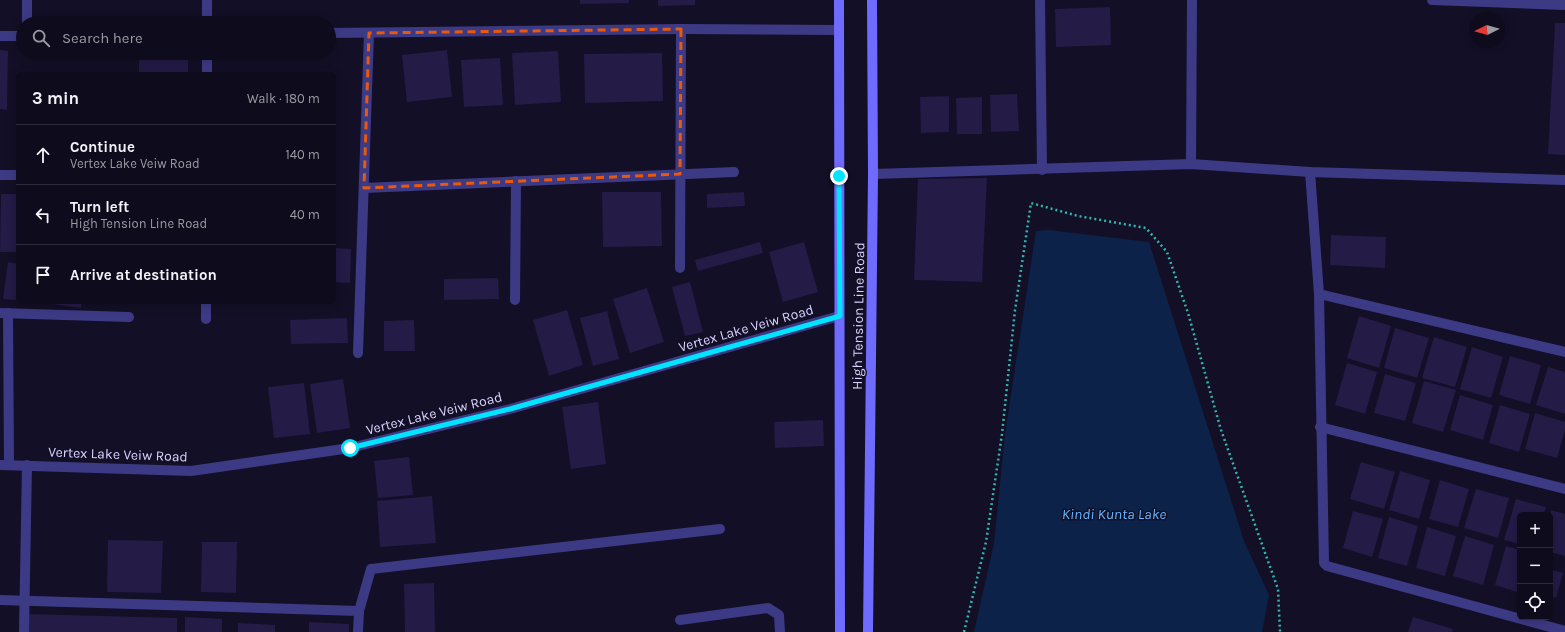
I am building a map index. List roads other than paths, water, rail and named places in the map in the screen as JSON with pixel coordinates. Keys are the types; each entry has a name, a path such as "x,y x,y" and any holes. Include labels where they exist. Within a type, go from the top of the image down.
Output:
{"main road":[{"name":"High Tension Line Road","path":"838,0 840,632"},
{"name":"High Tension Line Road","path":"868,632 873,174 872,0"}],"street":[{"path":"27,0 27,16"},
{"path":"207,0 207,16"},
{"path":"1040,0 1042,170"},
{"path":"1191,164 1192,0"},
{"path":"1432,0 1551,2 1565,5"},
{"path":"680,268 681,29"},
{"path":"336,33 681,29 838,30"},
{"path":"358,353 369,32"},
{"path":"0,36 16,36"},
{"path":"207,60 207,72"},
{"path":"873,174 1042,170 1191,164 1310,172 1565,180"},
{"path":"364,188 734,172"},
{"path":"1310,172 1319,294 1320,427 1324,563 1328,566 1565,632"},
{"path":"0,175 16,175"},
{"path":"515,300 516,181"},
{"path":"1319,294 1565,352"},
{"path":"206,304 206,319"},
{"path":"4,465 4,313 129,317"},
{"name":"Vertex Lake Veiw Road","path":"4,465 191,471 350,448 510,409 840,316"},
{"path":"1320,427 1565,490"},
{"path":"24,632 26,601 27,465"},
{"path":"358,632 359,611 371,568 720,529"},
{"path":"0,600 359,611"},
{"path":"680,620 768,608 779,614 780,632"}],"water":[{"name":"Kindi Kunta Lake","path":"1049,230 1149,242 1244,541 1269,595 1262,632 974,632 994,543 1005,434 1036,231"}]}
